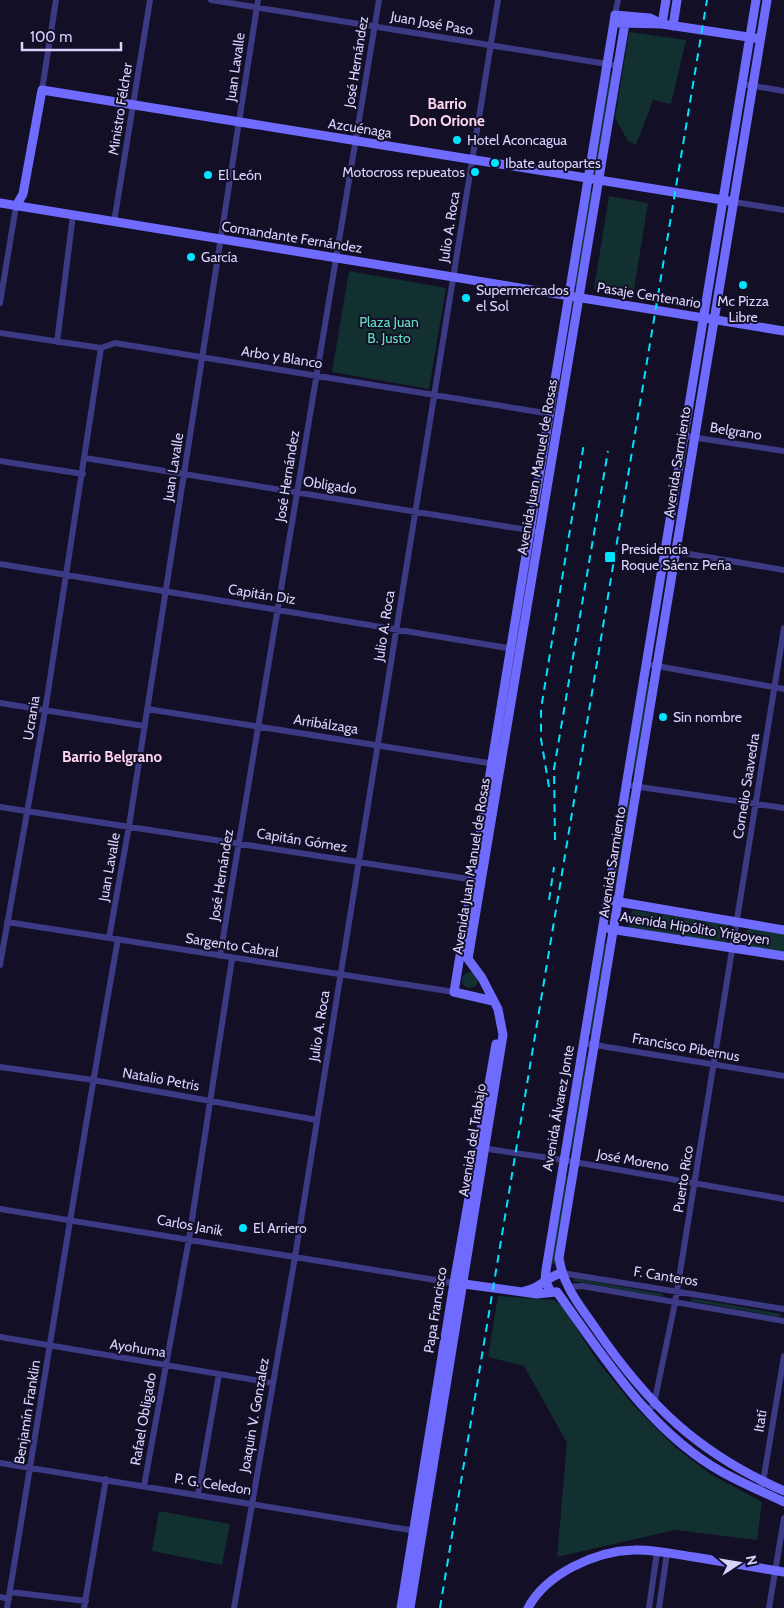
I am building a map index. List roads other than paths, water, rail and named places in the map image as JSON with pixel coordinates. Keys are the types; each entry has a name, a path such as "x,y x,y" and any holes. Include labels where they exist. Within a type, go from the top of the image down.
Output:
{"main road":[{"path":"662,24 666,0"},
{"path":"673,26 677,0"},
{"name":"Avenida Sarmiento","path":"602,928 756,0"},
{"name":"Avenida Sarmiento","path":"614,929 620,902 767,0"},
{"path":"615,19 650,18 662,24"},
{"path":"615,19 625,23 662,24 760,39"},
{"name":"Avenida Juan Manuel de Rosas","path":"516,649 530,530 615,19"},
{"name":"Avenida Juan Manuel de Rosas","path":"454,992 477,880 516,649 540,532 625,23"},
{"name":"Azcuénaga","path":"42,90 734,202"},
{"path":"16,206 24,194 42,90"},
{"name":"Comandante Fernández","path":"0,203 580,298"},
{"name":"Pasaje Centenario","path":"580,298 784,331"},
{"name":"Avenida Juan Manuel de Rosas","path":"477,880 468,959 482,978 493,1001"},
{"name":"Avenida Hipólito Yrigoyen","path":"607,900 784,930"},
{"name":"Avenida Hipólito Yrigoyen","path":"602,928 784,956"},
{"name":"Avenida Álvarez Jonte","path":"545,1280 602,928"},
{"name":"Avenida Álvarez Jonte","path":"614,929 560,1258 562,1274 567,1287 618,1362 654,1404 711,1453 761,1486"},
{"path":"458,967 470,963"},
{"path":"474,996 482,988 482,978"},
{"path":"454,992 493,1001"},
{"name":"Avenida del Trabajo","path":"458,1284 481,1148 503,1035 500,1016 493,1001"},
{"name":"F. Canteros","path":"545,1280 562,1274"},
{"path":"523,1291 535,1288 545,1280 647,1412 687,1447 721,1472 761,1486 784,1491"},
{"name":"Carlos Janik","path":"458,1284 543,1294 554,1292"},
{"name":"Papa Francisco","path":"401,1608 418,1531 458,1284"},
{"name":"F. Canteros","path":"554,1292 567,1287"},
{"path":"761,1486 784,1502"},
{"name":"Papa Francisco","path":"410,1608 418,1531"},
{"path":"528,1608 538,1592 559,1575 582,1563 620,1551 668,1553 780,1572"}],"street":[{"path":"42,90 56,0"},
{"name":"Ministro Félcher","path":"114,222 150,0"},
{"name":"Juan José Paso","path":"211,0 619,66"},
{"name":"Juan Lavalle","path":"109,938 129,826 258,0"},
{"name":"José Hernández","path":"220,956 379,0"},
{"name":"Julio A. Roca","path":"295,1257 498,0"},
{"path":"615,19 618,0"},
{"path":"742,84 784,91"},
{"path":"734,202 784,210"},
{"path":"0,304 16,206"},
{"path":"57,342 73,215"},
{"name":"Arbo y Blanco","path":"0,333 101,348 115,343 560,415"},
{"path":"0,461 83,474 101,348"},
{"name":"Belgrano","path":"684,436 784,451"},
{"name":"Obligado","path":"85,458 540,532"},
{"name":"Ucrania","path":"0,965 28,812 83,474"},
{"path":"665,550 784,570"},
{"name":"Capitán Diz","path":"0,564 516,649"},
{"name":"Cornelio Saavedra","path":"733,947 784,628"},
{"path":"646,664 784,689"},
{"path":"0,703 144,726"},
{"name":"Arribálzaga","path":"147,709 497,764"},
{"path":"626,785 784,808"},
{"name":"Capitán Gómez","path":"0,807 477,880"},
{"name":"Sargento Cabral","path":"7,922 232,959 454,992"},
{"path":"72,1219 93,1080 118,939"},
{"name":"Puerto Rico","path":"647,1412 654,1404 675,1303 733,947"},
{"path":"189,1239 212,1101 232,959"},
{"name":"Francisco Pibernus","path":"583,1043 784,1076"},
{"name":"Natalio Petris","path":"0,1066 93,1080 317,1120"},
{"name":"José Moreno","path":"481,1148 564,1160 784,1199"},
{"name":"Carlos Janik","path":"0,1209 72,1219 458,1284"},
{"name":"Benjamín Franklin","path":"7,1608 72,1219"},
{"name":"Rafael Obligado","path":"144,1486 189,1239"},
{"name":"Joaquin V. Gonzalez","path":"234,1608 295,1257"},
{"name":"F. Canteros","path":"562,1274 784,1309"},
{"name":"F. Canteros","path":"567,1287 582,1286 784,1321"},
{"name":"Ayohuma","path":"0,1337 272,1383"},
{"name":"Itatí","path":"761,1486 784,1356"},
{"path":"198,1494 219,1374"},
{"name":"P. G. Celedon","path":"0,1463 418,1531"},
{"path":"0,1597 9,1596 85,1604 106,1479"},
{"path":"770,1608 780,1572 784,1518"},
{"path":"648,1608 658,1552"},
{"path":"659,1608 668,1553"}],"railway":[{"path":"440,1608 707,0"},
{"path":"549,787 541,739 541,709 584,443"},
{"path":"555,840 554,769 608,451"},
{"path":"549,900 554,867"}],"place":[{"name":"Hotel Aconcagua","path":"457,140"},
{"name":"Ibate autopartes","path":"495,163"},
{"name":"Motocross repueatos","path":"475,172"},
{"name":"El León","path":"208,175"},
{"name":"García","path":"191,257"},
{"name":"Mc Pizza Libre","path":"743,285"},
{"name":"Supermercados el Sol","path":"466,298"},
{"name":"Presidencia Roque Sáenz Peña","path":"610,557"},
{"name":"Sin nombre","path":"663,717"},
{"name":"El Arriero","path":"243,1228"}],"district":[{"name":"Barrio Don Orione","path":"447,112"},
{"name":"Barrio Belgrano","path":"112,757"}],"park label":[{"name":"Plaza Juan B. Justo","path":"389,330"}]}
